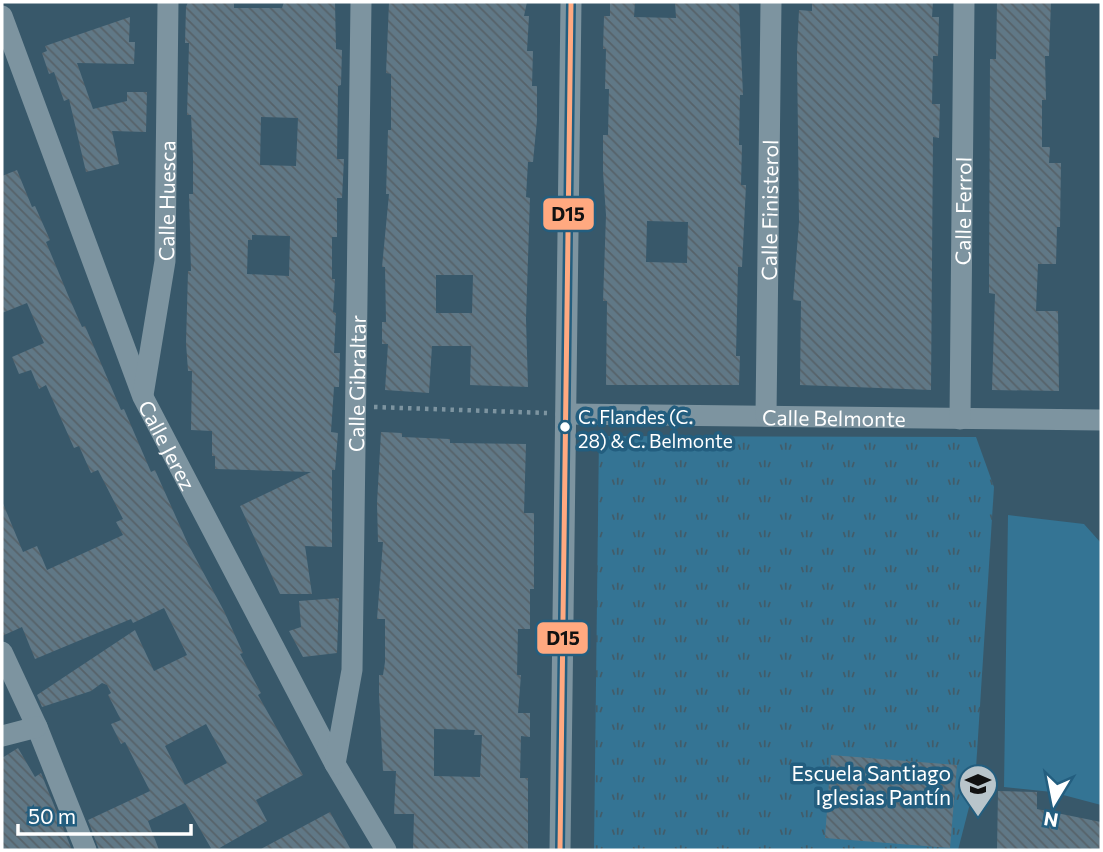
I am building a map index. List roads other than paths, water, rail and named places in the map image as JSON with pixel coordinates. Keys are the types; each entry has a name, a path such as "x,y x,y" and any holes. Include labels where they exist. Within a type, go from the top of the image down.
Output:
{"street":[{"name":"Calle Huesca","path":"143,397 165,261 169,2"},
{"name":"Calle Gibraltar","path":"335,764 352,670 361,2"},
{"path":"560,850 571,2"},
{"name":"Calle Finisterol","path":"766,416 771,2"},
{"name":"Calle Ferrol","path":"960,419 964,2"},
{"name":"Calle Jerez","path":"2,16 143,397 335,764 386,850"},
{"name":"Calle Belmonte","path":"566,414 1101,420"},
{"path":"2,652 37,727 86,850"},
{"path":"2,736 37,727"}],"place":[{"name":"C. Flandes (C. 28) & C. Belmonte","path":"565,427"},
{"name":"Escuela Santiago Iglesias Pantín","path":"978,818"}]}
